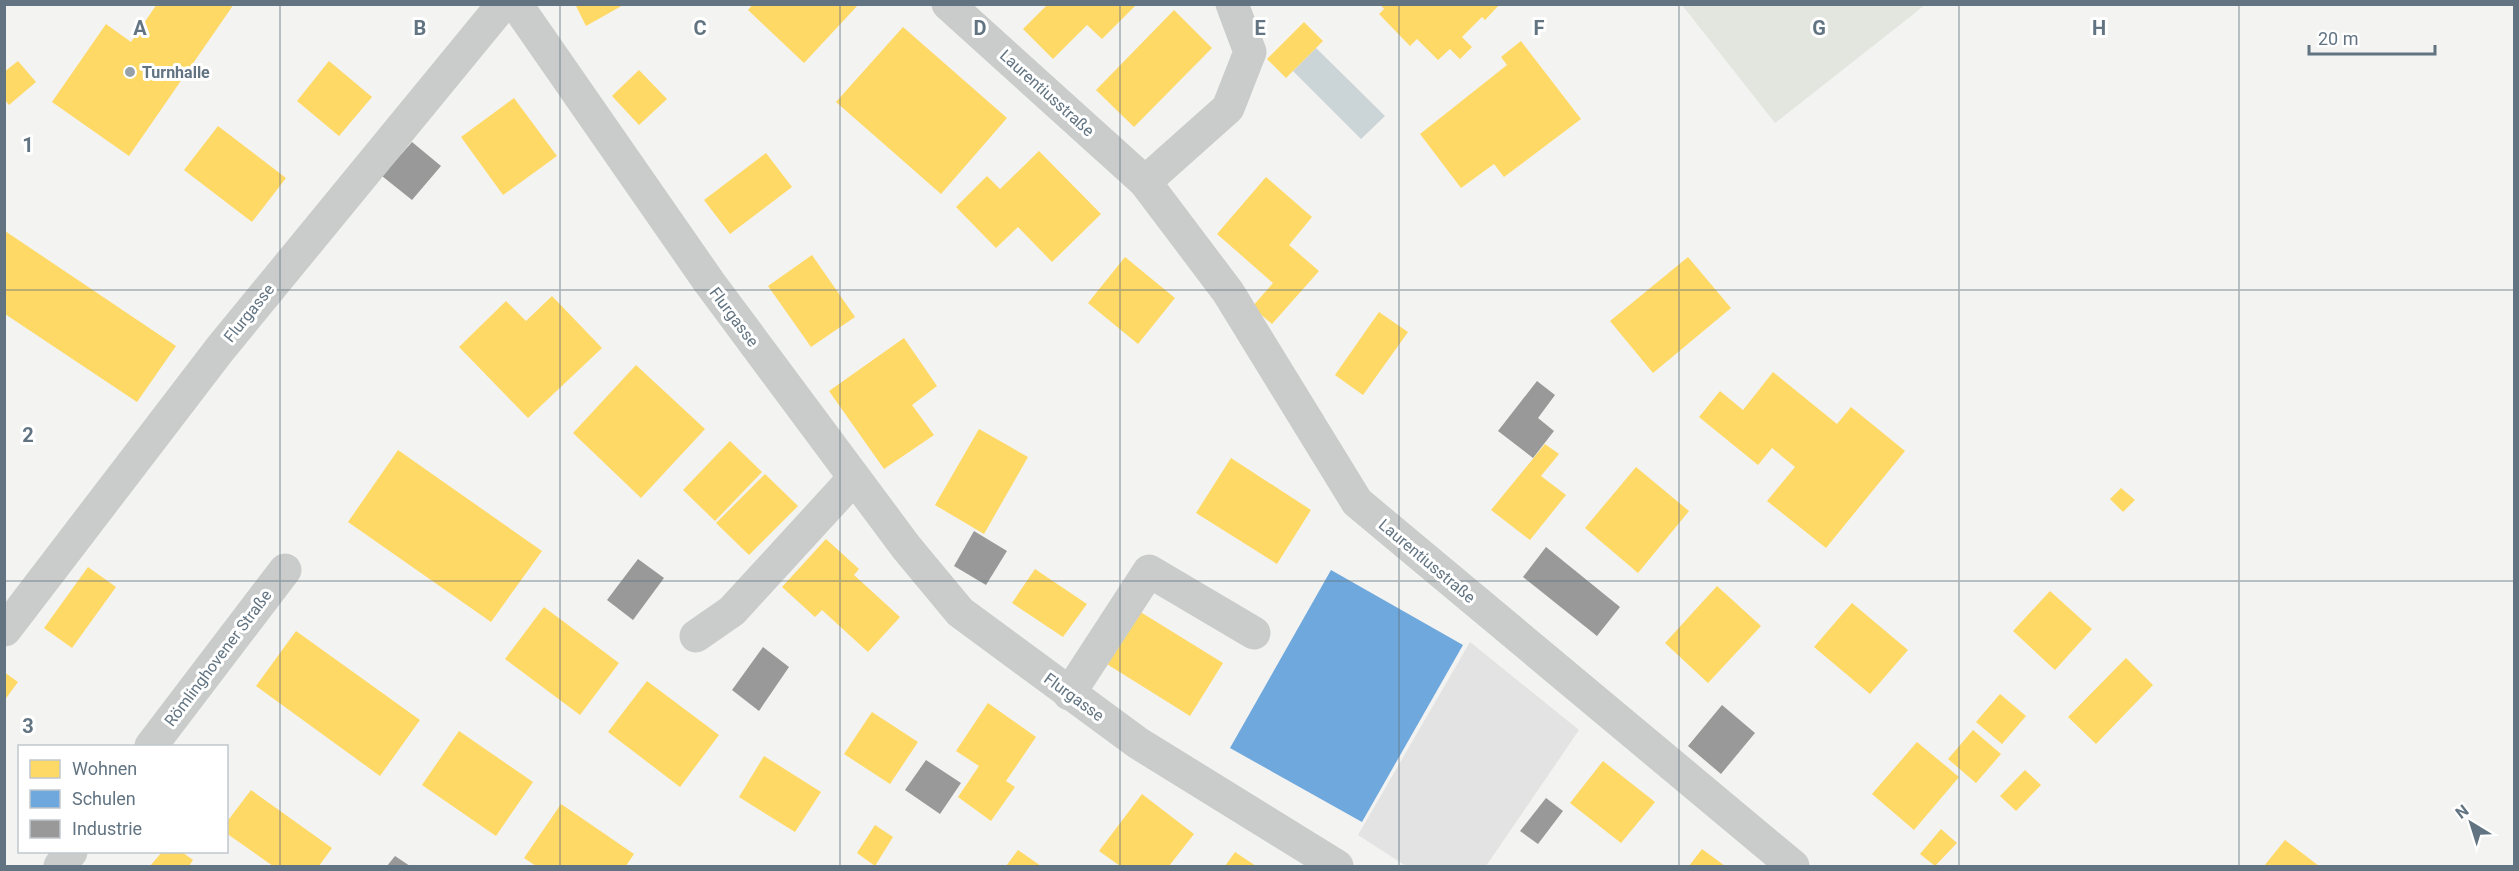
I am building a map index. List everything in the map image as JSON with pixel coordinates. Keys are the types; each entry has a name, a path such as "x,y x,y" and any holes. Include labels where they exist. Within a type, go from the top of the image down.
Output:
{"street":[{"name":"Flurgasse","path":"5,630 220,349 503,4"},
{"name":"Flurgasse","path":"516,4 709,282 906,547 960,612 1138,743 1337,867"},
{"name":"Laurentiusstraße","path":"948,4 1145,182 1228,292 1357,502 1792,867"},
{"path":"1145,182 1228,108 1250,52 1232,4"},
{"path":"696,636 732,610 854,478"},
{"name":"Römlinghovener Straße","path":"153,745 285,570"},
{"path":"1069,694 1149,571 1254,633"},
{"path":"60,867 70,853"}],"shaded area":[{"path":"1682,5 1925,5 1775,123"},
{"path":"1316,48 1385,116 1361,139 1293,71"},
{"path":"1470,642 1579,730 1486,866 1406,866 1358,835"}],"building: Wohnen":[{"name":"Turnhalle","path":"157,4 234,4 129,156 52,102 106,24 131,42"},
{"path":"575,4 625,4 586,26"},
{"path":"753,4 859,4 804,63 748,10"},
{"path":"1048,4 1137,4 1102,39 1087,25 1053,59 1023,29"},
{"path":"1380,4 1500,4 1485,20 1482,17 1462,37 1472,47 1460,59 1450,49 1438,60 1417,39 1410,46 1379,14 1384,9"},
{"path":"1174,10 1212,48 1134,127 1096,90"},
{"path":"1304,22 1323,41 1286,78 1267,59"},
{"path":"903,27 1007,118 941,194 836,102"},
{"path":"1521,41 1581,119 1504,177 1494,164 1461,188 1420,134 1507,65 1501,57"},
{"path":"18,61 36,82 9,105 4,99 4,72"},
{"path":"329,61 372,97 339,136 297,101"},
{"path":"639,70 667,99 639,125 612,96"},
{"path":"514,98 557,156 503,195 461,137"},
{"path":"218,126 286,178 252,222 184,170"},
{"path":"1039,151 1101,214 1052,262 1018,227 996,248 956,207 987,176 1000,189"},
{"path":"766,153 792,187 730,234 704,200"},
{"path":"1266,177 1312,217 1289,245 1319,271 1272,324 1252,307 1273,283 1217,234"},
{"path":"5,231 176,346 137,402 5,314"},
{"path":"812,255 855,317 811,347 768,286"},
{"path":"1125,257 1175,298 1138,344 1088,303"},
{"path":"1688,257 1731,308 1653,373 1610,321"},
{"path":"552,296 602,348 528,418 459,347 506,301 526,321"},
{"path":"1379,312 1408,332 1363,395 1335,375"},
{"path":"904,338 937,386 912,405 934,435 884,469 829,391"},
{"path":"636,365 705,429 641,498 573,433"},
{"path":"1773,372 1837,424 1851,407 1905,451 1826,548 1767,501 1795,467 1772,448 1758,465 1699,417 1720,391 1743,410"},
{"path":"979,429 1028,457 984,534 935,505"},
{"path":"730,441 762,472 715,521 683,490"},
{"path":"1545,444 1559,454 1541,476 1566,495 1530,540 1491,510"},
{"path":"398,450 542,551 491,622 348,522"},
{"path":"1231,458 1311,510 1277,564 1196,513"},
{"path":"1636,467 1689,511 1638,573 1585,528"},
{"path":"765,474 798,506 749,555 716,523"},
{"path":"2121,488 2135,500 2123,512 2110,499"},
{"path":"826,539 859,569 854,575 900,617 868,652 822,610 815,617 782,587"},
{"path":"88,567 116,587 72,648 44,628"},
{"path":"1035,569 1087,604 1063,637 1012,603"},
{"path":"1717,586 1761,626 1708,683 1665,643"},
{"path":"2050,591 2092,629 2055,670 2013,631"},
{"path":"1852,603 1908,650 1870,694 1814,647"},
{"path":"544,607 619,663 580,715 505,659"},
{"path":"1134,608 1223,663 1190,716 1102,661"},
{"path":"296,631 420,720 380,776 256,686"},
{"path":"2126,658 2153,685 2096,744 2068,717"},
{"path":"4,672 18,682 4,701"},
{"path":"647,681 719,735 680,787 608,732"},
{"path":"2000,694 2026,716 2002,744 1976,722"},
{"path":"988,703 1036,737 1006,781 1015,787 991,821 958,797 979,766 956,751"},
{"path":"872,712 918,742 890,784 844,754"},
{"path":"1973,730 2001,754 1976,783 1948,759"},
{"path":"459,731 533,782 496,836 422,785"},
{"path":"1917,742 1959,777 1914,830 1872,794"},
{"path":"764,756 821,792 795,832 739,797"},
{"path":"1603,761 1655,802 1621,843 1570,803"},
{"path":"2025,770 2041,785 2016,811 2000,796"},
{"path":"251,790 332,848 319,866 273,866 228,834 228,820"},
{"path":"1142,794 1194,834 1169,866 1120,866 1099,851"},
{"path":"561,804 634,854 626,866 536,866 524,858"},
{"path":"875,825 893,837 875,866 857,853"},
{"path":"1941,829 1957,843 1935,866 1920,854"},
{"path":"2285,840 2319,866 2264,866"},
{"path":"1702,849 1725,866 1689,866"},
{"path":"1018,850 1041,866 1006,866"},
{"path":"1235,852 1256,866 1225,866"},
{"path":"161,853 183,853 193,860 189,866 150,866"}],"building: Schulen":[{"path":"1331,570 1463,645 1362,822 1230,748"}],"building: Industrie":[{"path":"412,142 441,166 412,200 382,176"},
{"path":"1537,381 1555,395 1538,418 1554,431 1533,458 1498,431"},
{"path":"974,531 1007,551 986,585 954,566"},
{"path":"1546,547 1620,607 1597,636 1523,577"},
{"path":"638,559 664,578 633,620 607,600"},
{"path":"763,647 789,667 759,711 732,690"},
{"path":"1722,705 1755,733 1721,774 1688,746"},
{"path":"926,760 961,783 940,814 905,790"},
{"path":"1546,798 1563,811 1538,844 1520,831"},
{"path":"395,856 410,866 387,866"}],"place":[{"name":"Turnhalle","path":"130,72"}]}
